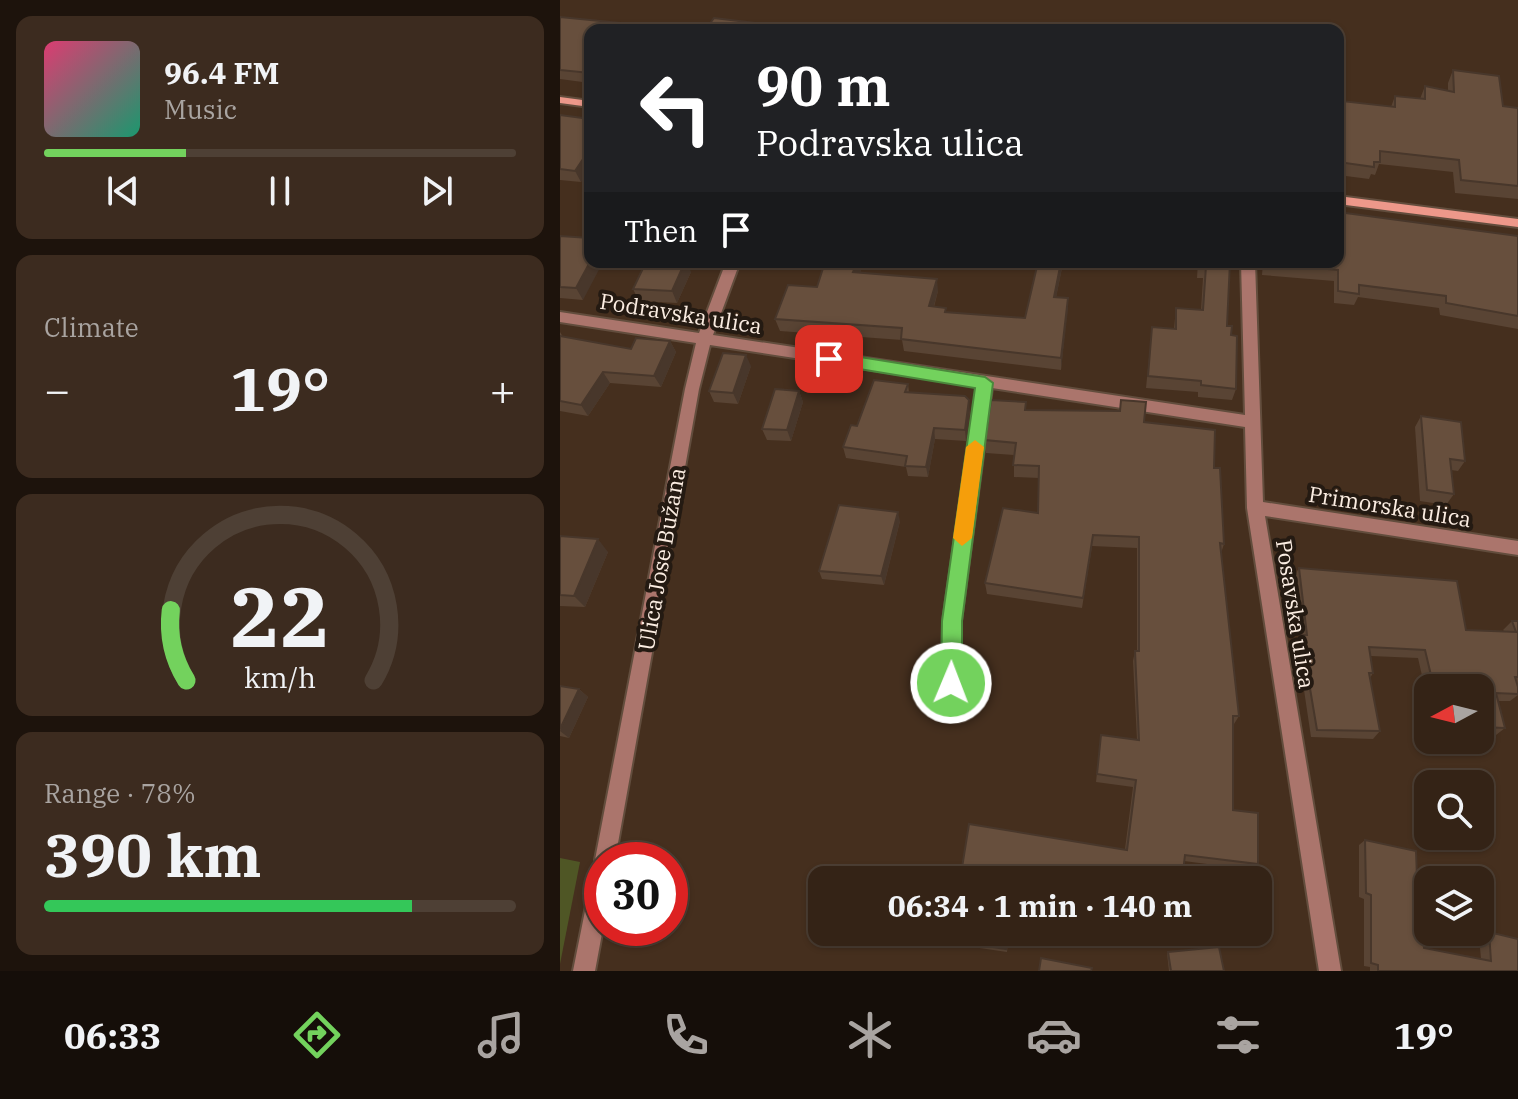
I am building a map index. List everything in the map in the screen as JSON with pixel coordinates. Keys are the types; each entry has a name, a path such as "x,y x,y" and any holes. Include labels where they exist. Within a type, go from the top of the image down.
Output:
{"main road":[{"path":"560,100 584,103"},
{"path":"1344,201 1518,223"}],"street":[{"name":"Ulica Jose Bužana","path":"608,842 704,339 731,268"},
{"name":"Posavska ulica","path":"1248,268 1250,422 1255,508 1330,971"},
{"name":"Podravska ulica","path":"560,317 1250,422"},
{"path":"951,683 952,621 985,383"},
{"name":"Primorska ulica","path":"1255,508 1518,548"},
{"path":"584,971 589,946"}],"green space":[{"path":"560,858 580,862 560,964"}],"building":[{"path":"560,17 621,23 584,24 584,72 560,70"},
{"path":"714,18 765,24 710,24"},
{"path":"1453,70 1499,76 1503,106 1518,108 1518,186 1461,180 1459,160 1380,151 1380,162 1374,162 1374,167 1344,163 1344,101 1395,107 1395,96 1425,99 1425,86 1454,92"},
{"path":"560,115 584,118 584,158 575,171 560,169"},
{"path":"1344,213 1518,236 1518,316 1446,303 1446,296 1359,285 1359,294 1338,291 1338,270 1317,268 1344,268"},
{"path":"560,236 584,238 584,268 587,268 576,288 560,287"},
{"path":"643,268 682,268 672,291 633,289"},
{"path":"823,268 855,268 853,272 937,279 929,306 946,308 945,312 1025,318 1037,268 1060,268 1054,297 1068,298 1061,358 901,339 902,328 775,319 788,285 817,287"},
{"path":"1206,268 1230,268 1227,326 1232,326 1231,335 1237,336 1236,389 1201,385 1201,381 1148,376 1152,327 1176,329 1176,308 1203,310"},
{"path":"560,336 631,349 636,338 670,341 654,376 603,372 581,405 560,401"},
{"path":"723,353 746,355 733,393 709,391"},
{"path":"874,380 908,384 905,392 965,396 969,400 965,430 934,428 926,467 905,466 907,456 843,447 851,425 857,426"},
{"path":"775,389 799,391 787,430 762,429"},
{"path":"991,400 1026,402 1025,410 1120,411 1121,400 1146,402 1144,422 1215,430 1214,468 1220,468 1224,544 1220,543 1239,716 1233,716 1233,810 1258,813 1258,864 1185,855 1184,866 962,866 969,824 1127,850 1136,780 1097,774 1101,735 1139,740 1135,651 1139,651 1139,537 1093,535 1083,598 985,583 1003,508 1038,513 1039,466 1013,465 1016,443 985,440"},
{"path":"1421,416 1461,422 1465,461 1450,459 1454,494 1427,490"},
{"path":"839,505 898,512 881,576 819,571"},
{"path":"560,536 598,539 574,596 560,595"},
{"path":"1299,568 1457,581 1466,630 1516,632 1512,621 1518,621 1518,677 1515,677 1518,694 1496,693 1505,728 1494,728 1494,674 1431,674 1425,650 1369,647 1373,673 1369,673 1380,731 1317,730 1301,635 1307,635"},
{"path":"560,686 579,689 560,729"},
{"path":"1365,840 1416,851 1414,946 1491,961 1490,946 1494,946 1494,933 1518,939 1518,971 1378,971 1378,965 1371,963 1371,895 1366,893"},
{"path":"1219,947 1224,971 1171,971 1168,952"},
{"path":"1041,958 1092,968 1091,971 1039,971"}],"slow traffic":[{"path":"962,538 975,447"}],"route":[{"path":"829,359 985,383 952,621 951,683"}]}
